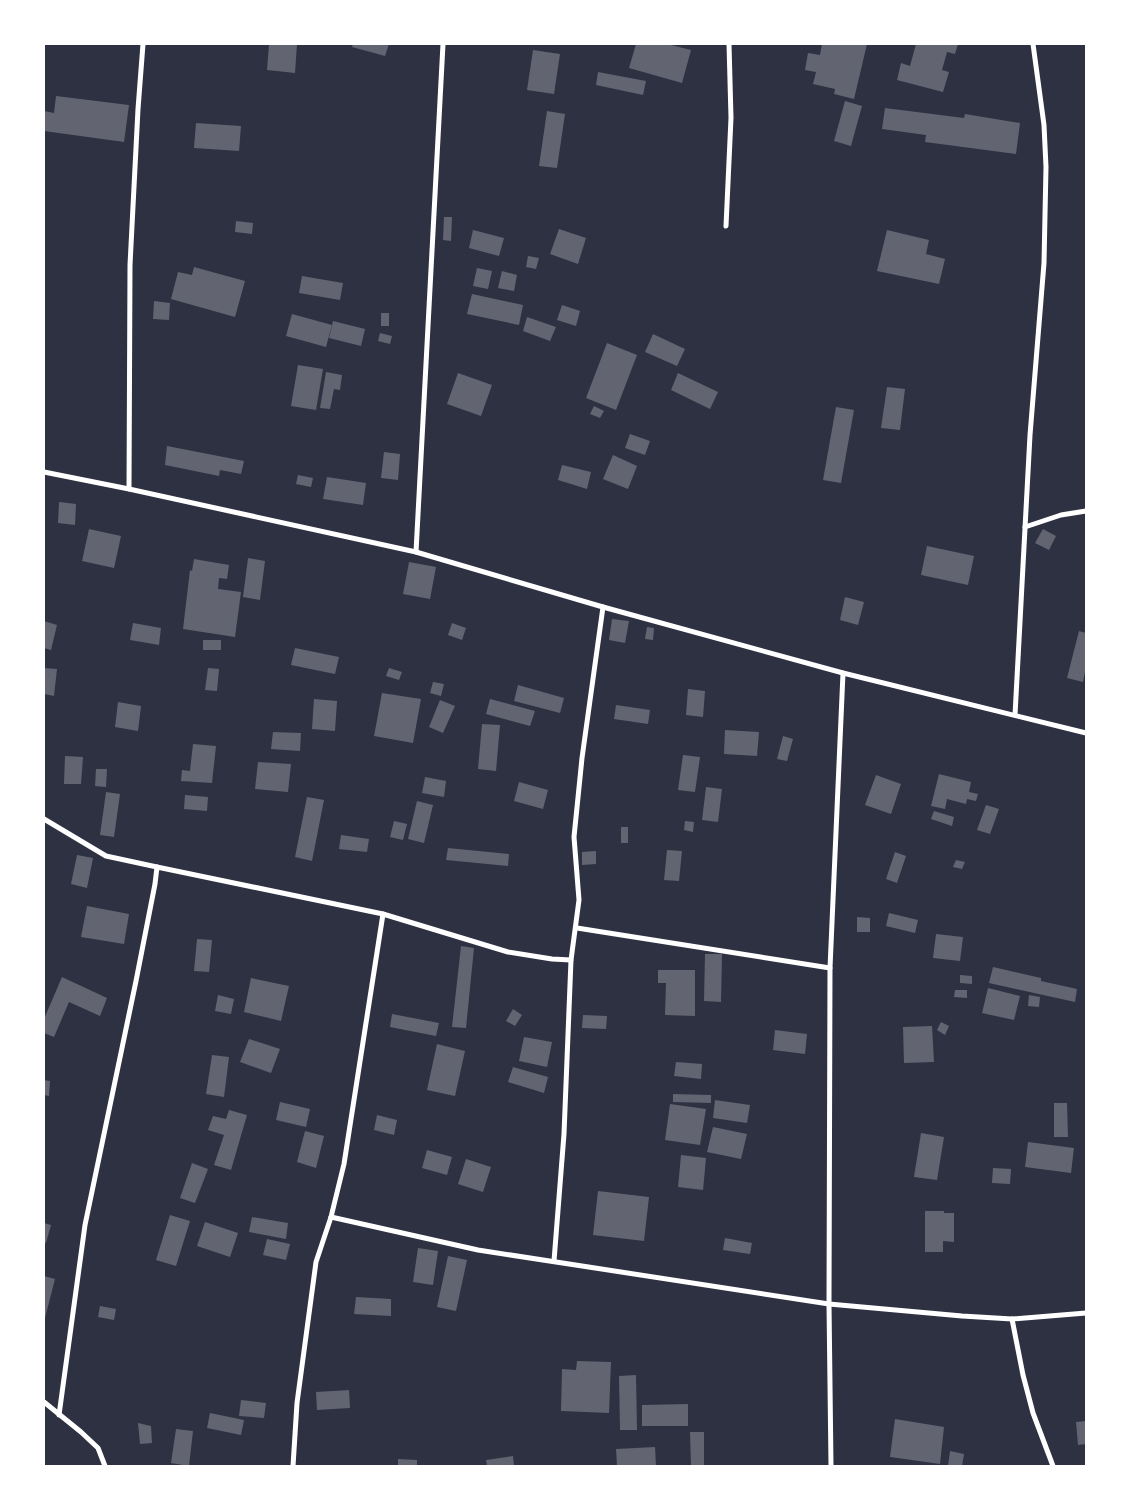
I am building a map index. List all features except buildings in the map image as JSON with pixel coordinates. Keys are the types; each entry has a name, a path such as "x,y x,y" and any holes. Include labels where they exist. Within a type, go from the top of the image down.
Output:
{"street":[{"path":"129,489 130,264 143,44"},
{"path":"416,552 443,44"},
{"path":"726,226 731,118 729,44"},
{"path":"1014,715 1030,435 1044,264 1046,167 1044,125 1033,44"},
{"path":"44,472 416,552 603,607 843,674 1086,733"},
{"path":"1025,527 1061,515 1086,511"},
{"path":"554,1261 564,1134 571,960 577,928 579,900 574,837 582,758 603,607"},
{"path":"831,1466 829,1304 830,968 843,674"},
{"path":"44,820 106,856 383,914 508,952 571,960"},
{"path":"58,1415 85,1225 136,980 157,867"},
{"path":"293,1466 297,1403 316,1262 331,1217 344,1164 383,914"},
{"path":"577,928 830,968"},
{"path":"331,1217 478,1250 829,1304 1012,1319 1086,1313"},
{"path":"1012,1319 1023,1376 1033,1414 1053,1466"},
{"path":"44,1402 98,1448 105,1466"}]}
